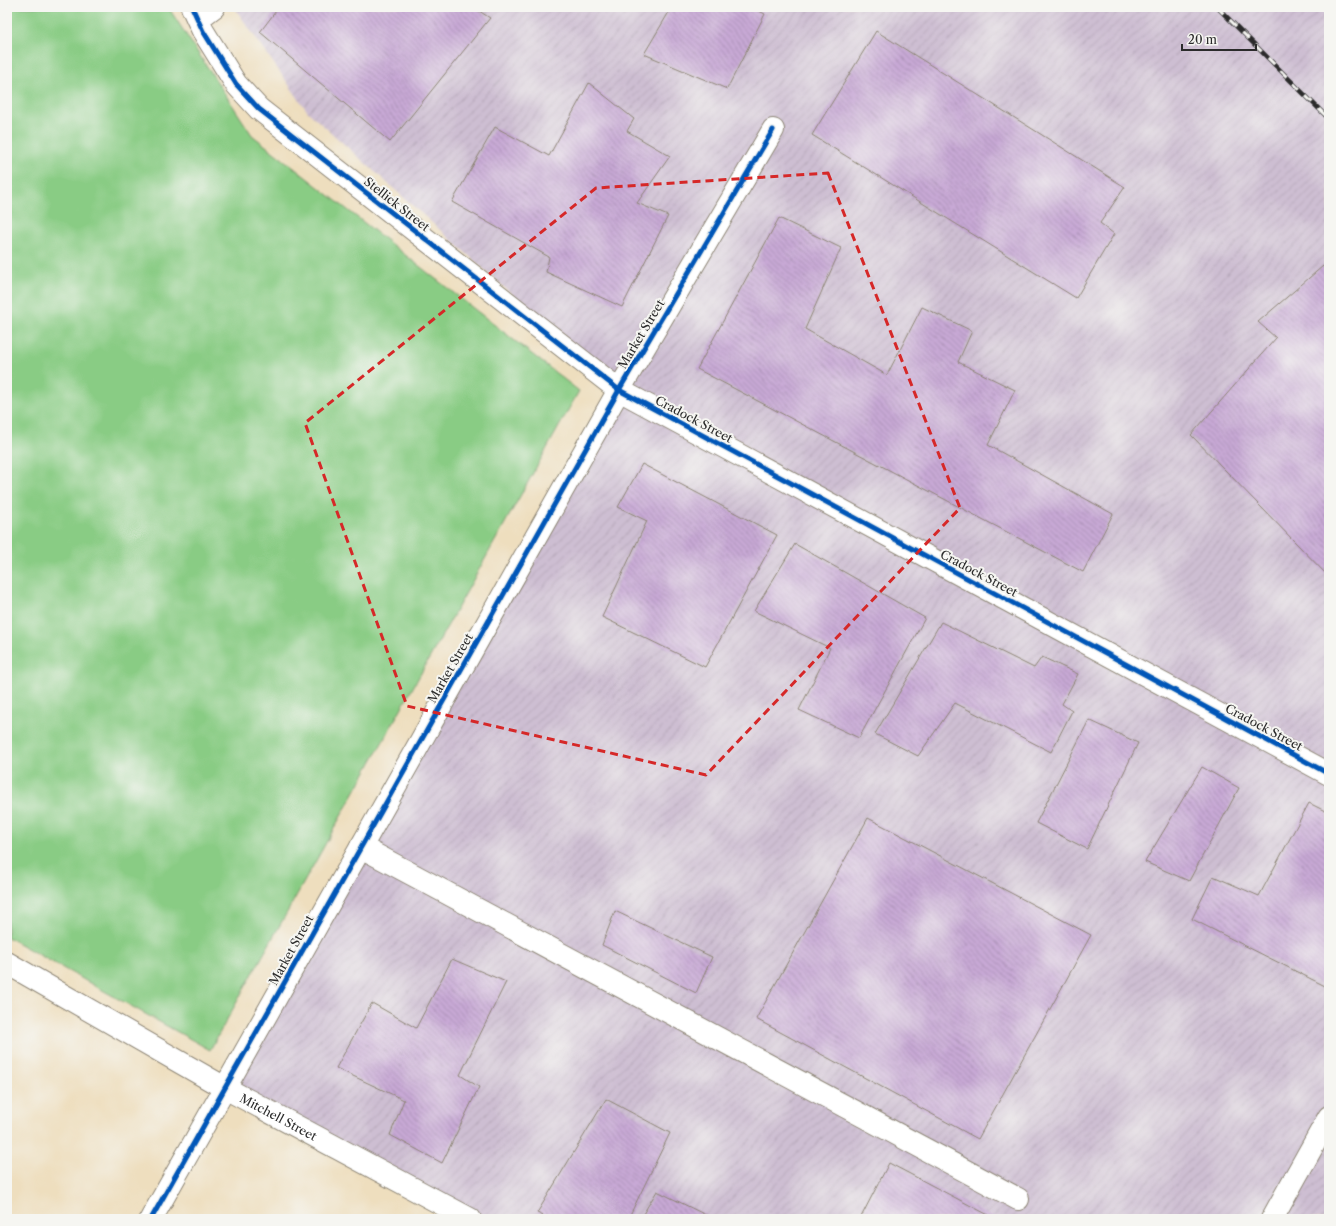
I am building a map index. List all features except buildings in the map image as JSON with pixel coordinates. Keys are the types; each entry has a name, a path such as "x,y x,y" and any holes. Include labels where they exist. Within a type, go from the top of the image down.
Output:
{"street":[{"name":"Stellick Street","path":"201,11 203,31 236,84 259,109 619,390"},
{"name":"Market Street","path":"151,1219 619,390 773,130"},
{"name":"Cradock Street","path":"619,390 1329,774"},
{"path":"361,847 1018,1199"},
{"name":"Mitchell Street","path":"7,963 225,1088 470,1219"},
{"path":"1272,1219 1329,1117"}],"highlighted area":[{"path":"828,173 960,508 706,775 407,706 305,423 596,188"}],"shaded area":[{"path":"234,7 1329,7 1329,1219 471,1219 225,1088 619,390 308,112"}],"green space":[{"path":"7,7 168,7 252,135 579,391 210,1050 7,937"}],"railway":[{"path":"1217,7 1329,119"}],"cycle path":[{"path":"192,7 203,31 236,84 259,109 619,390 1329,774"},
{"path":"151,1219 619,390 773,130"}]}
